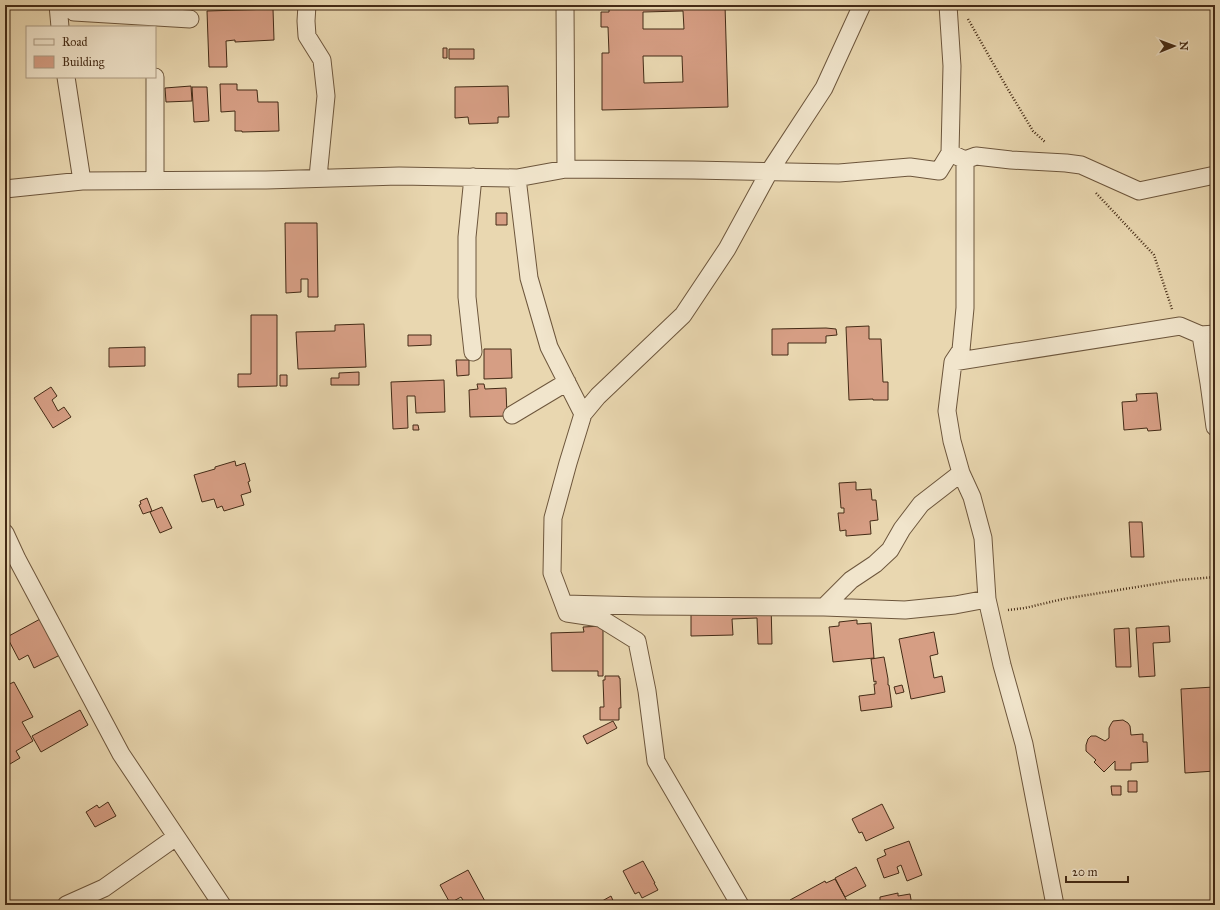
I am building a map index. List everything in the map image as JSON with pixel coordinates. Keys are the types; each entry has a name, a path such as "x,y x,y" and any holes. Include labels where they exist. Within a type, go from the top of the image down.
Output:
{"street":[{"path":"58,5 60,26"},
{"path":"307,5 307,36 322,60 326,96 318,177"},
{"path":"566,5 566,169"},
{"path":"740,905 656,761 647,690 637,641 600,618 567,613 552,573 553,518 583,414 598,396 683,315 727,249 769,172 824,88 862,5"},
{"path":"948,5 958,156 965,308 961,350 953,362 947,411 952,441 961,472 972,497 983,538 989,606 1002,665 1024,744 1055,905"},
{"path":"74,12 155,22 190,19"},
{"path":"66,78 82,181"},
{"path":"155,78 155,180"},
{"path":"5,189 82,181 266,180 318,177 399,176 517,178 566,169 839,173 910,167 940,171 958,156 1066,162 1081,165 1139,191 1215,174"},
{"path":"472,352 467,297 467,236 473,177"},
{"path":"517,178 529,278 549,347 583,414"},
{"path":"953,362 1180,326 1208,334 1209,382 1215,427"},
{"path":"512,415 567,382"},
{"path":"824,607 850,580 875,564 890,550 902,529 921,504 961,472"},
{"path":"5,533 121,754 222,905"},
{"path":"564,604 824,607 905,610 955,605 989,606"},
{"path":"66,905 104,888 176,837"}],"path":[{"path":"965,13 1033,131 1066,162"},
{"path":"1092,189 1154,255 1170,304 1180,326"},
{"path":"989,606 1025,608 1063,599 1180,580 1215,577"}],"building":[{"path":"522,5 536,5 536,8 522,8"},
{"path":"609,5 725,5 728,107 602,110 602,53 609,53 608,27 601,27 601,12 609,12","holes":["683,11 684,29 643,29 643,12","643,56 682,56 683,82 644,83"]},
{"path":"273,9 274,40 226,41 227,67 209,67 207,11"},
{"path":"443,48 447,48 447,58 443,58"},
{"path":"449,49 474,49 474,59 449,59"},
{"path":"220,84 237,84 237,90 257,90 258,102 278,102 279,131 235,131 235,111 221,112"},
{"path":"191,86 192,101 166,102 165,88"},
{"path":"508,86 509,117 498,117 498,123 469,124 468,117 455,118 455,87"},
{"path":"192,87 207,87 209,121 194,122"},
{"path":"496,213 507,213 507,225 496,225"},
{"path":"285,223 317,223 318,297 308,297 308,279 301,279 301,292 286,293"},
{"path":"251,315 277,315 277,386 238,387 238,374 251,374"},
{"path":"364,324 366,367 298,369 296,332 335,331 335,325"},
{"path":"869,326 869,339 881,339 883,382 888,382 888,400 849,400 846,327"},
{"path":"772,329 836,329 837,335 826,336 826,343 788,343 788,355 772,355"},
{"path":"408,335 431,335 431,345 408,346"},
{"path":"145,347 145,366 109,367 109,348"},
{"path":"484,349 511,349 512,378 484,379"},
{"path":"456,360 469,360 469,375 457,376"},
{"path":"359,372 359,385 331,385 331,378 339,378 339,373"},
{"path":"280,375 287,375 287,386 280,386"},
{"path":"444,380 445,412 416,413 415,396 407,396 408,428 393,429 391,382"},
{"path":"477,384 484,384 485,389 506,388 507,416 470,417 469,390 478,389"},
{"path":"51,387 57,396 52,400 58,411 64,407 71,417 53,428 34,398"},
{"path":"1157,393 1161,430 1148,431 1147,428 1124,430 1122,402 1137,401 1136,394"},
{"path":"413,425 418,425 419,430 413,430"},
{"path":"235,461 236,466 245,463 250,481 248,482 251,492 241,495 244,505 224,511 222,506 217,508 214,499 202,502 194,475"},
{"path":"856,482 856,490 871,489 872,500 876,500 878,520 870,521 871,534 846,536 846,530 840,531 838,513 844,513 844,508 841,508 839,483"},
{"path":"147,498 152,511 143,514 139,505 141,504 140,501"},
{"path":"162,507 172,528 160,533 150,512"},
{"path":"1129,522 1142,522 1144,557 1131,557"},
{"path":"771,603 772,644 758,644 757,618 732,619 733,635 691,636 691,604"},
{"path":"42,618 62,654 34,668 28,655 19,660 7,637"},
{"path":"857,620 857,624 871,623 874,658 833,662 829,627 839,626 839,622"},
{"path":"603,626 603,676 598,676 598,671 552,671 551,633 584,632 583,627"},
{"path":"1169,626 1170,642 1153,643 1155,676 1139,677 1136,628"},
{"path":"1129,628 1131,667 1116,667 1114,629"},
{"path":"934,632 938,654 930,656 934,678 942,676 945,692 911,699 899,639"},
{"path":"884,657 892,707 861,711 859,696 875,694 874,684 876,684 876,681 874,682 871,659"},
{"path":"605,676 619,676 620,678 621,708 619,708 619,720 600,720 600,707 604,707 603,680 605,680"},
{"path":"14,682 33,717 22,722 33,741 16,751 20,758 5,767 5,686"},
{"path":"902,685 904,692 896,694 894,687"},
{"path":"1214,687 1215,771 1185,773 1181,689"},
{"path":"80,710 88,725 41,752 32,736"},
{"path":"1123,720 1130,726 1131,735 1143,734 1143,742 1147,742 1148,762 1131,763 1131,770 1115,770 1115,761 1104,772 1094,762 1096,760 1086,751 1088,739 1091,736 1096,736 1105,741 1109,738 1109,728 1113,721"},
{"path":"613,721 617,728 587,744 583,736"},
{"path":"1128,781 1137,781 1137,792 1128,792"},
{"path":"1111,786 1121,786 1121,795 1112,795"},
{"path":"108,802 116,816 95,827 86,812 97,805 99,808"},
{"path":"882,804 894,828 866,841 862,832 859,833 852,819"},
{"path":"909,841 922,875 907,881 901,865 897,867 899,873 884,878 877,859 886,855 884,850"},
{"path":"643,861 658,890 642,898 639,892 635,894 623,871"},
{"path":"856,867 866,886 845,897 835,878"},
{"path":"468,870 487,905 466,905 461,897 450,903 440,885"},
{"path":"835,879 847,901 839,905 833,905 832,903 829,905 793,905 790,900 825,881 826,883"},
{"path":"898,893 898,896 910,894 912,905 874,905 873,903 880,902 880,897"},
{"path":"611,896 615,905 595,905"},
{"path":"787,901 789,905 779,905"}]}
